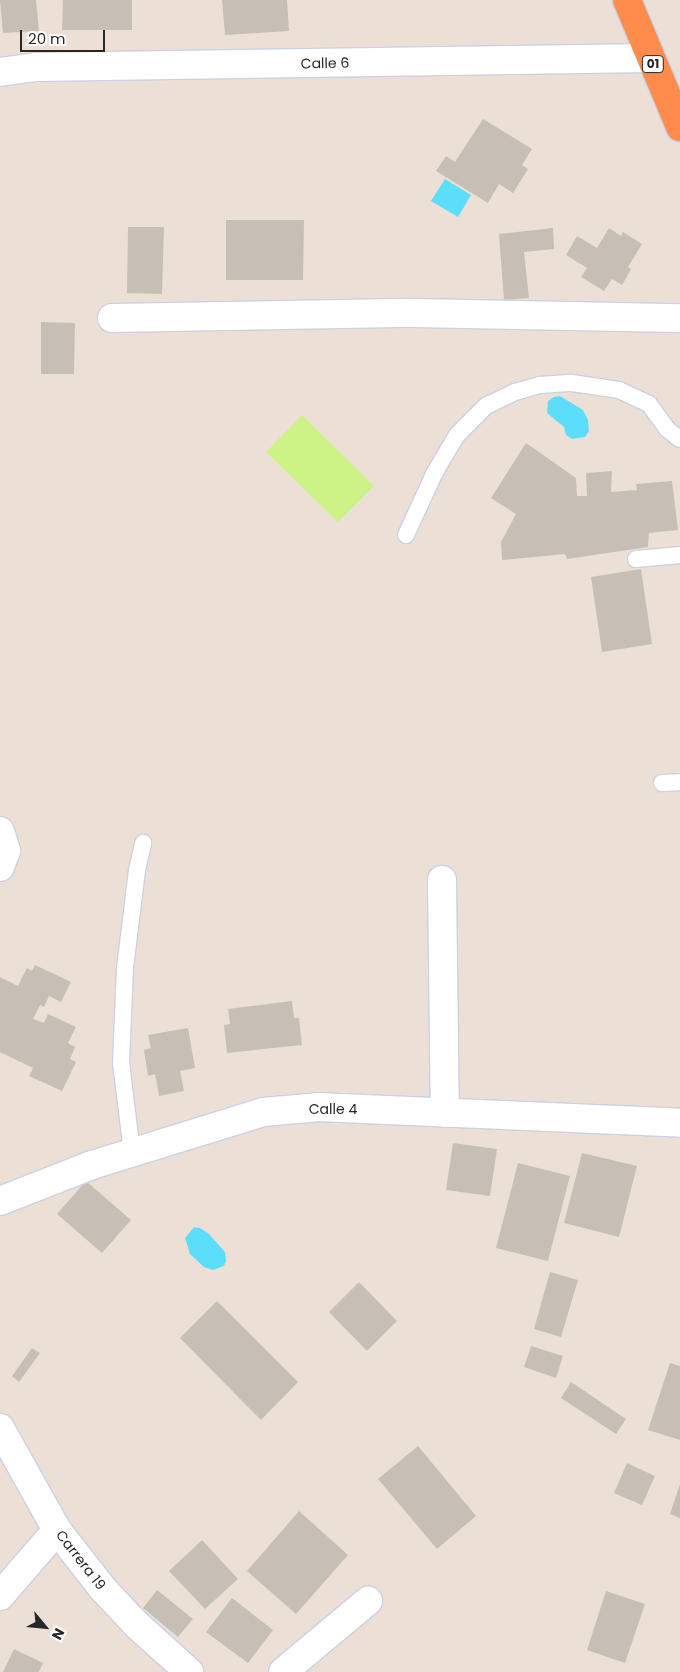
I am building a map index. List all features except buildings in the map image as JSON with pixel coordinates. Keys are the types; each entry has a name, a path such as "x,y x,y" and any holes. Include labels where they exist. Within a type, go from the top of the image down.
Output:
{"highway":[{"name":"01","path":"628,0 680,127"}],"street":[{"name":"Calle 6","path":"0,72 36,67 651,58"},
{"path":"112,318 413,313 680,318"},
{"path":"0,831 6,851 0,867"},
{"path":"442,880 445,1113"},
{"name":"Calle 4","path":"0,1201 92,1165 263,1112 320,1107 680,1123"},
{"name":"Carrera 19","path":"0,1428 57,1530 103,1589 138,1626 189,1672"},
{"path":"0,1596 57,1530"},
{"path":"283,1672 368,1601"}],"lane":[{"path":"406,535 435,472 457,435 486,406 515,392 540,385 572,383 619,390 649,404 667,429 680,439"},
{"path":"636,559 680,555"},
{"path":"662,783 680,782"},
{"path":"132,1152 121,1063 125,968 137,870 143,843"}],"green space":[{"path":"302,415 374,486 338,522 266,452"}],"water":[{"path":"445,179 471,195 458,217 431,201"},
{"path":"560,396 583,410 588,420 589,431 585,437 572,439 566,435 564,427 547,413 548,401"},
{"path":"194,1227 208,1233 225,1252 226,1261 224,1266 213,1270 204,1267 190,1254 185,1238"}]}
